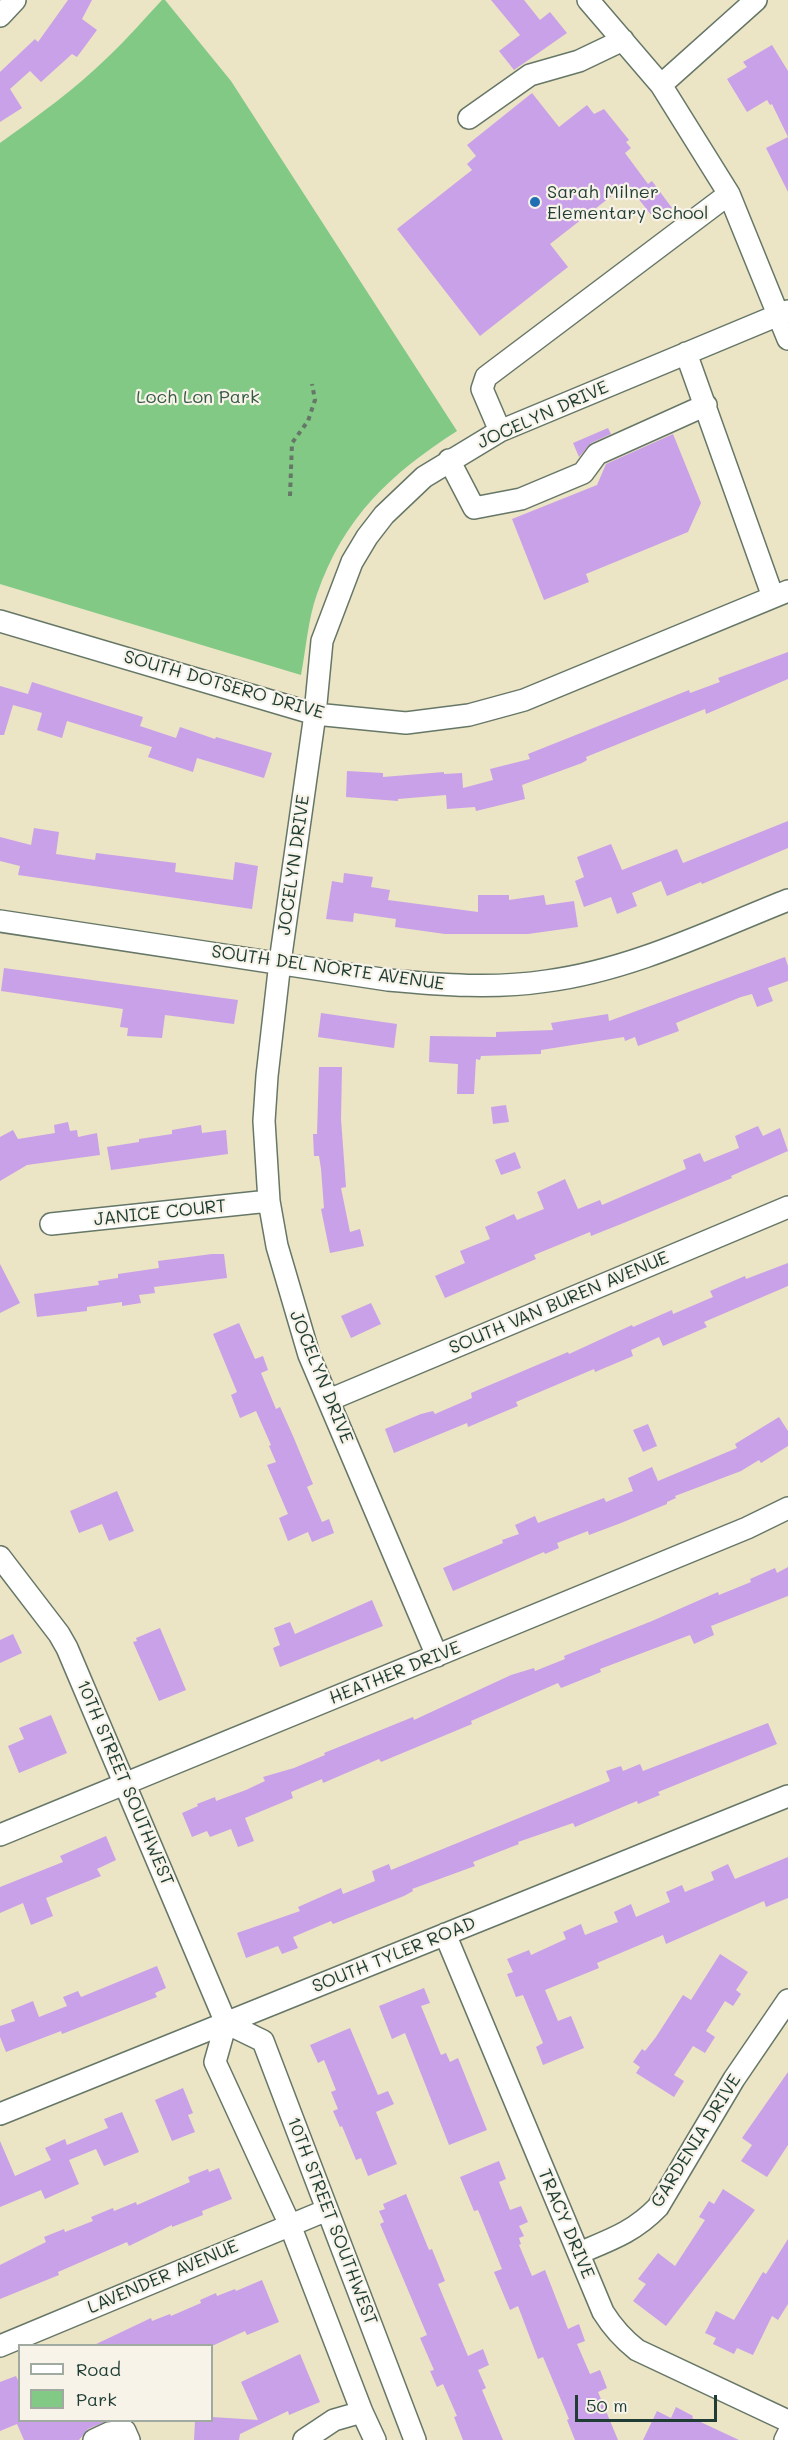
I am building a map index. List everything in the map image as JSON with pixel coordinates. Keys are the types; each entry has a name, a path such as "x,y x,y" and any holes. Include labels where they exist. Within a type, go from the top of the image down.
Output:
{"street":[{"path":"0,16 15,0"},
{"path":"588,0 661,85 729,194 783,313 788,339"},
{"path":"661,85 756,0"},
{"path":"470,118 530,75 579,61 622,40"},
{"path":"500,431 482,389 486,377 729,194"},
{"name":"JOCELYN DRIVE","path":"437,1656 309,1355 290,1297 277,1246 269,1201 264,1121 267,1076 280,962 315,714 322,640 352,562 367,537 396,503 424,477 500,431 783,313"},
{"path":"686,353 781,594"},
{"path":"449,460 474,508 522,499 583,473 597,454 706,405"},
{"name":"SOUTH DOTSERO DRIVE","path":"0,621 315,714 406,723 469,716 524,700 781,594"},
{"name":"SOUTH DEL NORTE AVENUE","path":"0,921 388,980 452,986 499,986 588,974 642,959 788,900"},
{"name":"JANICE COURT","path":"51,1224 269,1201"},
{"name":"SOUTH VAN BUREN AVENUE","path":"329,1400 788,1207"},
{"name":"HEATHER DRIVE","path":"0,1835 736,1533 788,1508"},
{"name":"10TH STREET SOUTHWEST","path":"0,1557 59,1634 126,1783 226,2023 264,2041 415,2440"},
{"name":"SOUTH TYLER ROAD","path":"0,2114 788,1796"},
{"name":"TRACY DRIVE","path":"445,1934 603,2312 611,2325 624,2340 637,2350 788,2421"},
{"name":"GARDENIA DRIVE","path":"579,2253 628,2233 658,2207 734,2079 788,2000"},
{"path":"226,2023 215,2062 290,2225 375,2440"},
{"name":"LAVENDER AVENUE","path":"0,2346 327,2210"},
{"path":"304,2440 334,2420 362,2412"},
{"path":"94,2440 109,2433 125,2431 129,2440"},
{"path":"785,2440 788,2434"}],"path":[{"path":"290,496 291,443 308,421 315,400 312,384"}],"green space":[{"name":"Loch Lon Park","path":"162,0 165,0 231,81 457,431 390,481 355,520 328,567 317,594 309,624 301,675 0,584 0,143 56,102 95,69"}],"building":[{"path":"68,0 92,0 82,19 97,30 77,57 72,54 41,82 30,71 10,89 22,108 0,122 0,72 35,39 38,42"},
{"path":"491,0 524,0 540,20 550,12 567,33 514,70 499,51 520,35"},
{"path":"772,45 788,71 788,137 772,104 770,105 767,100 747,112 727,79 747,67 743,62"},
{"path":"532,93 559,127 587,105 594,114 604,109 629,140 626,142 631,148 625,153 648,184 652,181 672,208 655,220 627,184 550,244 568,267 480,336 397,229 472,170 467,164 476,156 467,145"},
{"path":"788,137 788,192 766,148"},
{"path":"608,428 611,434 591,443 579,457 573,443"},
{"path":"673,434 701,503 688,532 586,574 589,582 544,600 512,519 597,485 606,464"},
{"path":"788,652 788,679 706,714 705,709 586,757 587,760 582,763 522,785 525,799 476,811 475,807 447,809 446,795 398,799 398,801 346,797 347,771 383,773 383,777 444,772 444,774 462,773 463,788 493,780 490,769 530,759 528,754 689,690 690,693 720,682 718,678"},
{"path":"32,682 143,717 140,726 176,738 180,727 215,739 216,737 272,753 264,778 197,758 193,772 148,757 152,747 67,721 62,738 37,730 42,713 13,705 4,735 0,735 0,686 28,694"},
{"path":"788,821 788,848 667,896 661,881 632,893 637,906 617,914 611,897 584,907 575,881 584,877 577,857 611,844 622,870 677,849 683,863"},
{"path":"34,828 59,832 56,854 95,860 96,853 176,863 175,872 233,880 235,862 258,866 252,909 18,875 20,866 0,861 0,837 31,845"},
{"path":"344,873 373,877 371,887 390,890 388,900 478,912 478,895 509,895 509,900 544,895 546,905 574,901 578,927 528,934 445,934 395,927 396,919 354,913 353,922 326,919 332,881 343,883"},
{"path":"785,957 788,966 788,981 768,988 773,1001 757,1007 752,994 741,997 676,1023 679,1031 638,1046 635,1037 625,1041 624,1037 541,1050 541,1054 481,1056 480,1060 476,1059 474,1094 457,1094 458,1064 429,1062 430,1036 496,1037 496,1032 553,1030 551,1023 608,1014 609,1021"},
{"path":"4,968 238,1000 234,1024 165,1015 162,1038 127,1036 128,1028 120,1027 123,1009 1,991"},
{"path":"321,1013 397,1024 394,1048 318,1037"},
{"path":"319,1067 342,1067 341,1119 346,1187 341,1188 350,1232 360,1229 364,1246 330,1253 321,1209 324,1208 319,1156 314,1156 313,1134 317,1134"},
{"path":"506,1105 509,1122 493,1124 491,1107"},
{"path":"68,1122 70,1131 77,1130 78,1137 97,1133 100,1155 27,1165 0,1181 0,1137 13,1130 18,1139 55,1133 54,1125"},
{"path":"201,1125 202,1133 226,1130 228,1154 111,1170 107,1147 139,1142 139,1139 172,1134 172,1130"},
{"path":"758,1126 763,1136 780,1128 788,1151 731,1176 732,1178 626,1222 591,1236 590,1232 534,1255 536,1259 445,1298 435,1276 465,1263 460,1251 490,1239 485,1227 514,1214 517,1220 544,1209 537,1192 565,1179 578,1209 600,1200 602,1205 686,1169 683,1160 700,1153 704,1162 739,1148 735,1136"},
{"path":"515,1152 521,1168 501,1175 495,1160"},
{"path":"224,1254 227,1278 154,1287 155,1293 139,1295 141,1303 122,1306 122,1302 87,1307 87,1311 37,1317 34,1294 99,1285 98,1281 118,1278 118,1274 159,1268 158,1261"},
{"path":"788,1263 788,1286 704,1322 707,1327 663,1346 659,1337 631,1350 633,1356 595,1372 594,1369 516,1402 518,1406 468,1427 467,1423 394,1453 385,1429 421,1414 433,1411 435,1414 472,1398 471,1393 568,1352 569,1354 632,1325 633,1327 672,1310 673,1314 713,1297 710,1291 745,1276 746,1279"},
{"path":"0,1264 20,1303 0,1313"},
{"path":"371,1303 381,1324 351,1338 341,1316"},
{"path":"239,1323 255,1359 263,1356 268,1370 261,1373 276,1409 280,1407 313,1484 307,1487 322,1522 329,1519 334,1533 312,1542 308,1532 288,1541 279,1518 288,1514 267,1465 276,1462 269,1446 271,1445 256,1411 240,1418 231,1395 237,1392 213,1334"},
{"path":"779,1417 788,1431 788,1446 761,1463 759,1460 741,1471 675,1496 676,1498 667,1504 621,1523 589,1535 588,1531 557,1543 559,1548 545,1554 544,1552 453,1591 443,1568 519,1534 515,1525 535,1516 538,1523 604,1498 606,1502 633,1491 628,1478 652,1467 658,1481 737,1448 735,1444"},
{"path":"648,1424 657,1446 643,1452 633,1430"},
{"path":"117,1491 134,1531 109,1541 102,1524 79,1533 70,1511"},
{"path":"788,1567 788,1596 711,1626 714,1635 694,1644 690,1635 600,1669 601,1672 561,1688 558,1683 471,1721 472,1724 381,1762 379,1759 323,1783 322,1779 291,1792 293,1798 245,1818 254,1841 238,1847 231,1829 210,1837 207,1831 192,1837 182,1813 198,1806 197,1804 215,1797 216,1801 246,1790 265,1781 263,1777 294,1768 325,1755 324,1753 413,1717 414,1720 511,1675 534,1668 535,1671 565,1659 564,1656 718,1592 719,1595 751,1582 750,1579 775,1568 777,1573"},
{"path":"372,1600 383,1626 280,1667 273,1648 280,1645 274,1628 290,1622 295,1634"},
{"path":"160,1628 186,1690 159,1701 133,1642 137,1641 136,1638"},
{"path":"13,1634 22,1653 0,1663 0,1640"},
{"path":"51,1715 67,1753 19,1773 8,1746 24,1739 19,1728"},
{"path":"768,1723 777,1744 658,1792 660,1795 638,1804 637,1801 575,1827 573,1823 518,1842 519,1844 473,1862 475,1866 412,1889 413,1891 404,1896 333,1924 331,1921 293,1937 298,1948 282,1954 278,1946 246,1958 237,1933 300,1911 298,1907 341,1888 343,1894 375,1881 372,1871 389,1864 391,1870 610,1781 606,1771 621,1766 623,1771 640,1764 643,1771"},
{"path":"106,1836 116,1860 97,1869 101,1876 46,1898 53,1916 31,1925 23,1903 0,1913 0,1887 63,1862 60,1856"},
{"path":"788,1857 788,1898 766,1907 764,1901 666,1944 663,1935 597,1963 599,1968 545,1990 558,2021 571,2016 584,2048 543,2065 536,2047 543,2043 523,1995 516,1997 507,1974 513,1972 507,1959 529,1950 531,1955 566,1939 563,1932 581,1924 585,1935 618,1922 614,1912 631,1904 636,1917 670,1902 666,1892 682,1885 685,1892 714,1880 711,1872 728,1864 735,1879"},
{"path":"720,1954 748,1972 736,1990 741,1994 733,2006 725,2001 706,2031 715,2037 705,2053 693,2046 674,2075 684,2081 674,2097 636,2073 640,2067 633,2062 642,2049 645,2051 656,2037 683,1995 691,2000"},
{"path":"157,1966 166,1988 155,1993 157,1997 62,2034 61,2031 6,2052 0,2037 0,2026 15,2021 11,2010 33,2001 39,2017 67,2006 63,1997 78,1991 81,1997"},
{"path":"424,1988 430,2003 421,2006 441,2055 446,2053 450,2062 458,2058 487,2130 449,2145 405,2033 392,2039 379,2006"},
{"path":"350,2028 378,2095 388,2091 394,2104 376,2112 397,2164 368,2176 361,2158 356,2160 333,2111 338,2109 331,2092 336,2090 324,2060 318,2063 310,2045"},
{"path":"788,2072 788,2145 767,2177 741,2161 752,2145 742,2138"},
{"path":"183,2088 193,2113 188,2115 195,2132 172,2141 155,2100"},
{"path":"122,2112 139,2152 104,2166 96,2149 69,2160 79,2184 45,2199 41,2190 0,2207 0,2141 15,2176 51,2160 45,2148 65,2139 67,2145 108,2128 104,2119"},
{"path":"499,2161 506,2179 499,2182 510,2210 521,2206 528,2222 519,2226 524,2236 519,2238 521,2244 519,2245 532,2276 545,2270 568,2329 579,2324 585,2341 577,2344 590,2374 600,2370 607,2388 598,2392 618,2440 575,2440 567,2420 569,2419 543,2357 538,2359 518,2306 510,2310 494,2272 502,2269 478,2210 474,2211 460,2177"},
{"path":"219,2168 232,2199 202,2211 203,2215 172,2227 172,2225 129,2246 127,2242 58,2272 59,2275 0,2299 0,2265 46,2242 44,2237 93,2221 91,2217 113,2208 114,2211 136,2202 137,2205 190,2182 188,2177 208,2169 209,2172"},
{"path":"723,2189 755,2210 666,2326 633,2301 646,2284 638,2279 658,2253 675,2266 705,2220 699,2217 709,2201 714,2204"},
{"path":"406,2194 429,2250 432,2249 445,2281 438,2284 468,2356 483,2349 489,2365 478,2370 486,2388 482,2390 503,2440 463,2440 454,2417 457,2416 443,2384 437,2387 430,2371 434,2370 420,2338 427,2335 380,2224 384,2222 379,2211 385,2209 383,2204"},
{"path":"788,2239 788,2304 778,2320 772,2316 753,2355 737,2348 734,2354 713,2344 716,2338 705,2333 716,2311 734,2320 763,2272 766,2274"},
{"path":"262,2280 279,2322 247,2335 245,2331 213,2346 96,2344 151,2318 152,2321 170,2314 171,2316 201,2303 200,2300 216,2293 217,2296 235,2289 236,2291"},
{"path":"300,2354 320,2402 289,2415 288,2411 240,2434 239,2440 194,2440 195,2422 213,2422 213,2417 258,2420 241,2382"},
{"path":"16,2376 18,2380 18,2422 105,2422 88,2429 79,2440 24,2440 17,2424 0,2431 0,2382"},
{"path":"676,2407 693,2416 692,2418 739,2440 643,2440 657,2411 671,2418"}],"place":[{"name":"Sarah Milner Elementary School","path":"535,202"}]}
